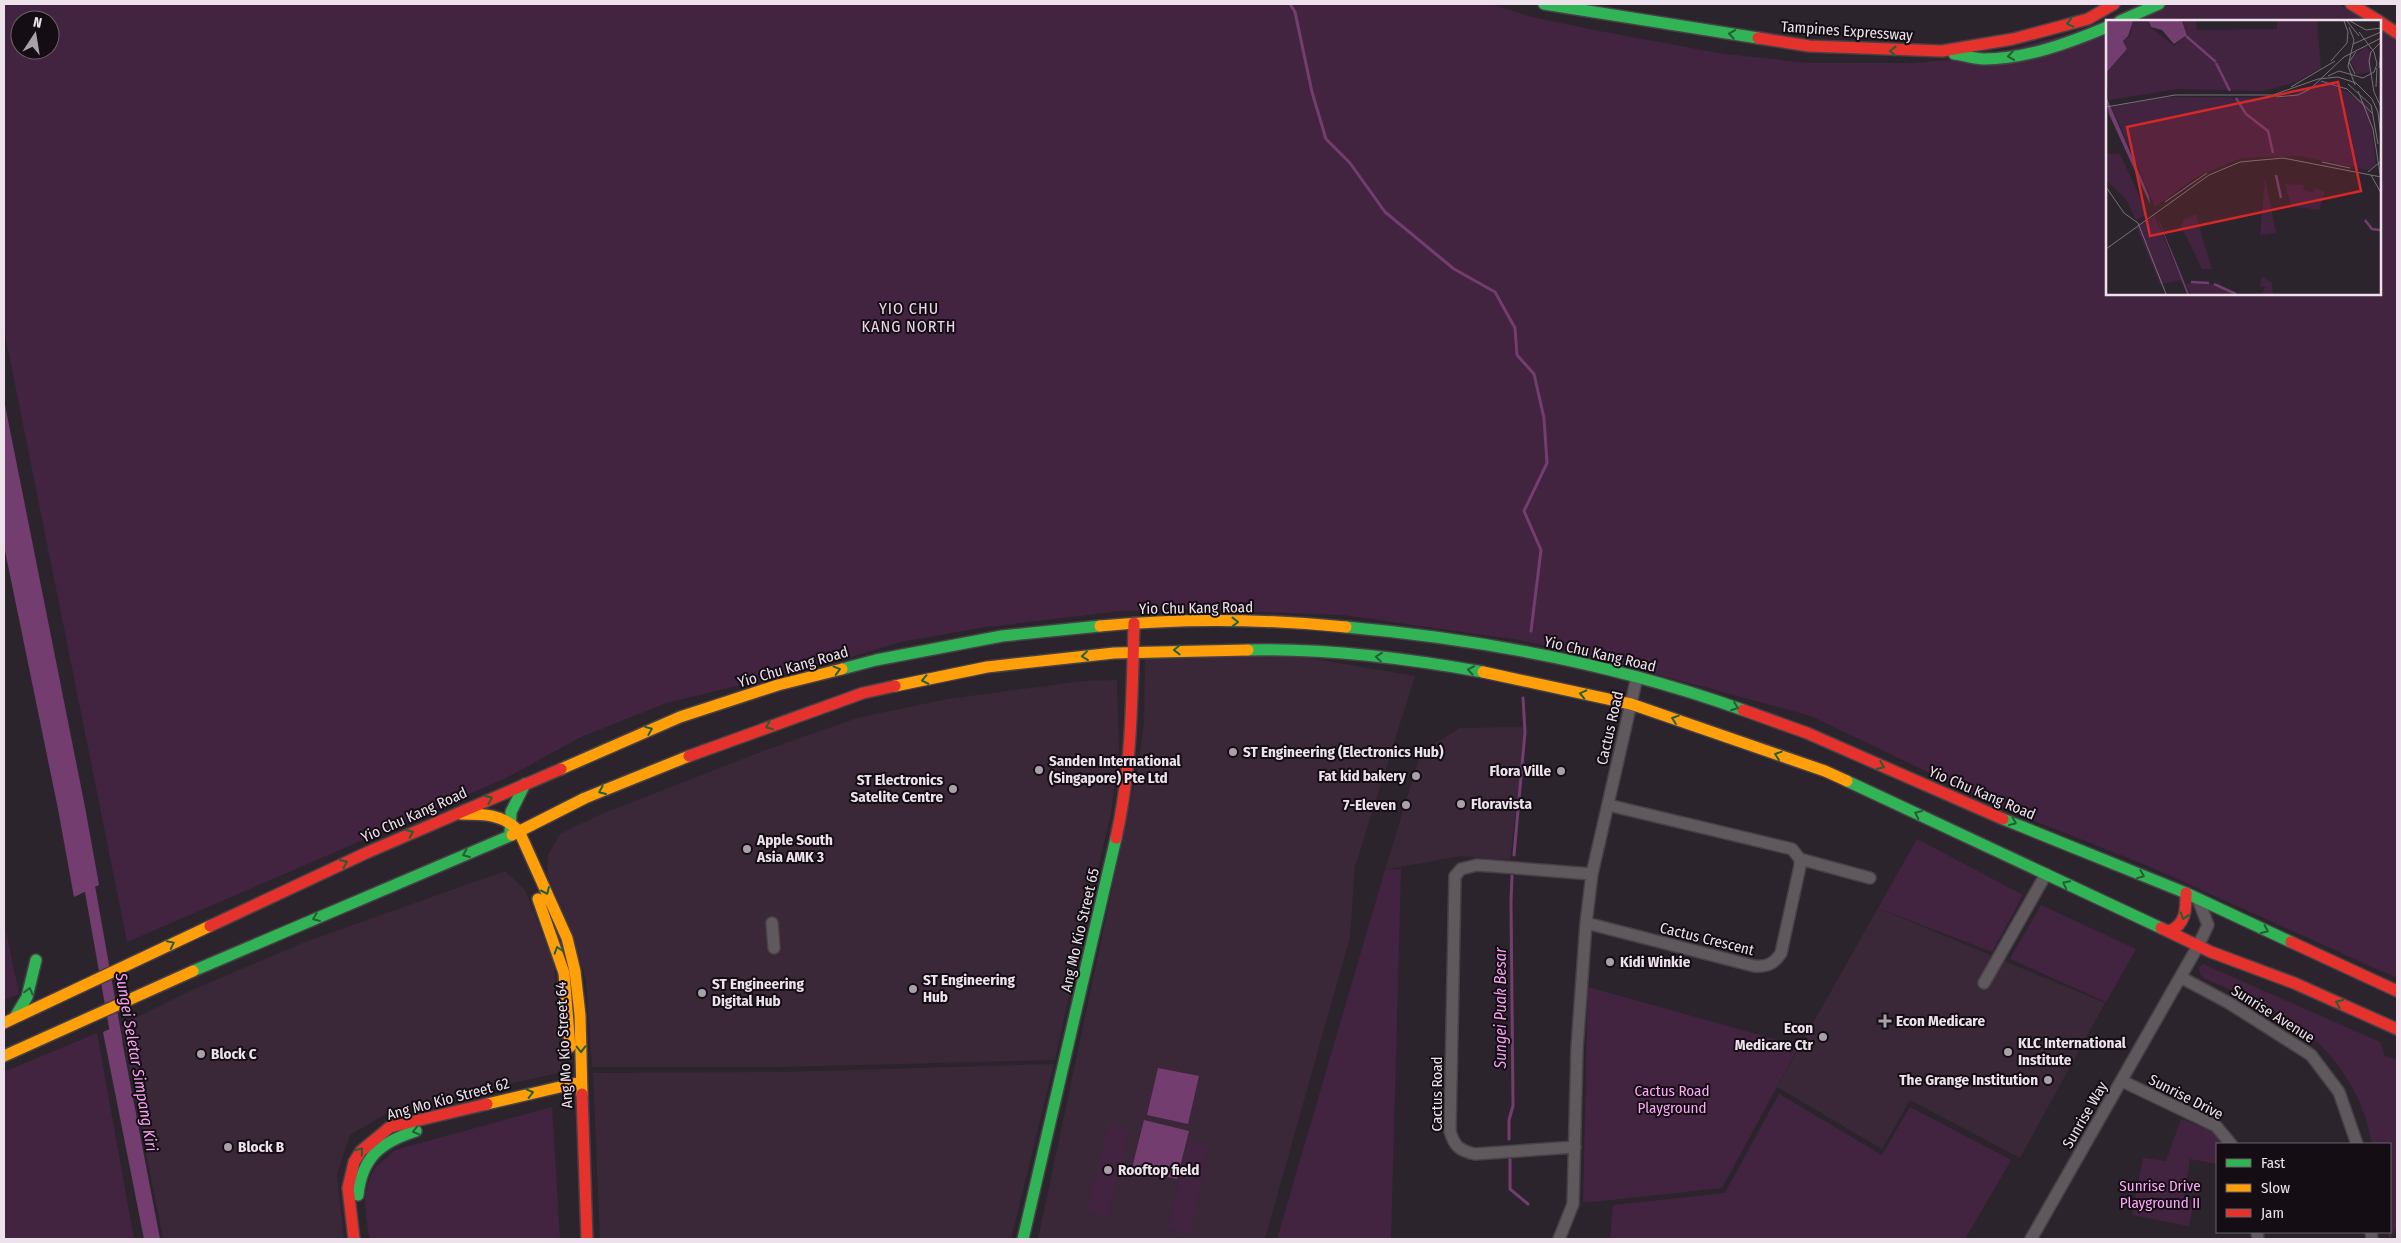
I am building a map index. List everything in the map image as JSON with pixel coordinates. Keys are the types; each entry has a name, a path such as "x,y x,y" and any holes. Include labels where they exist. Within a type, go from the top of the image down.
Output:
{"main road":[{"name":"Tampines Expressway","path":"1544,4 1809,46 1942,51 2013,39 2088,18 2114,4"},
{"path":"2122,20 2159,4"},
{"path":"2351,4 2376,20"},
{"path":"2381,23 2397,33"},
{"path":"1942,51 1984,59 2015,56 2106,27"},
{"name":"Yio Chu Kang Road","path":"9,1020 128,966 290,887 453,814 680,717 813,676 876,660 1002,636 1134,623 1298,622 1404,632 1540,655 1690,691 1807,733 1967,804 2186,893 2397,991"},
{"name":"Ang Mo Kio Street 65","path":"1023,1239 1121,816 1131,740 1134,623"},
{"path":"4,1056 137,996 515,833 647,772 784,720 863,693 987,667 1134,652 1296,649 1408,660 1514,678 1631,704 1826,771 2198,946 2294,983 2397,1029"},
{"path":"515,833 509,821 513,805 524,784"},
{"path":"1963,834 1954,825 1954,814 1958,808 1967,804"},
{"path":"453,814 489,815 509,821"},
{"name":"Ang Mo Kio Street 64","path":"515,833 547,919 564,972 577,1087 587,1239"},
{"path":"2169,931 2177,928 2186,914 2186,893"},
{"path":"9,1020 24,1005 29,995 36,960"},
{"name":"Ang Mo Kio Street 64","path":"577,1087 578,1239"},
{"name":"Ang Mo Kio Street 62","path":"354,1239 348,1179 356,1155 370,1139 390,1127 577,1087"},
{"name":"Ang Mo Kio Street 62","path":"361,1239 357,1204 358,1180 365,1164 378,1149 397,1136 577,1087"}],"street":[{"name":"Cactus Road","path":"1592,874 1477,865 1461,869 1455,876 1450,1131 1453,1141 1461,1152 1475,1154 1575,1147 1577,1048 1586,923 1592,874 1637,677"},
{"path":"1608,805 1792,849 1800,859 1870,878"},
{"name":"Cactus Crescent","path":"1586,923 1754,966 1765,967 1773,963 1781,953 1800,859"},
{"path":"1984,983 2046,874"},
{"name":"Sunrise Way","path":"2031,1239 2182,978 2198,946 2208,925 2198,899"},
{"path":"772,923 774,948"},
{"name":"Sunrise Avenue","path":"2182,978 2229,1003 2311,1055 2339,1092 2357,1143"},
{"name":"Sunrise Drive","path":"2122,1081 2216,1126 2231,1143"},
{"path":"1559,1239 1573,1204 1575,1147"}],"shaded area":[{"path":"4,400 99,885 74,897 58,809 4,546"},
{"path":"1273,652 1415,676 1355,867 1350,937 1265,1239 1038,1239 1138,766 1144,723 1145,653"},
{"path":"1117,680 1119,750 1111,814 1055,1060 785,1067 592,1067 586,980 575,943 547,874 548,855 560,834 599,815 763,751 857,718 947,699 1082,681"},
{"path":"1526,727 1510,860 1460,856 1385,870 1421,752 1460,728"},
{"path":"505,871 525,890 554,965 562,1072 391,1111 350,1135 337,1175 344,1239 163,1239 121,1025 192,990 305,942"},
{"path":"1878,908 2105,1003 2020,1158 1910,1100 1882,1149 1777,1087"},
{"path":"119,1025 160,1239 144,1239 103,1032"},
{"path":"1054,1064 1011,1239 600,1239 593,1073 783,1072"},
{"name":"Rooftop field","path":"1158,1068 1199,1076 1188,1124 1147,1115"},
{"name":"Rooftop field","path":"1144,1120 1189,1131 1177,1179 1132,1168"}],"green space":[{"path":"4,4 1491,4 1528,16 1594,30 1724,54 1810,63 1914,63 1981,57 2085,30 2139,4 2338,4 2365,20 2106,20 2106,295 2381,295 2381,30 2397,40 2397,978 2146,865 2009,811 1811,716 1571,651 1519,640 1343,615 1187,609 1121,611 979,628 901,642 828,664 666,703 581,737 506,778 127,942 4,329"},
{"path":"1917,839 2023,895 1992,952 1878,908"},
{"path":"1401,869 1391,1239 1277,1239 1385,870"},
{"path":"2041,905 2136,949 2106,1002 2010,959"},
{"path":"4,922 19,994 4,1000"},
{"path":"2203,964 2380,1042 2385,1056 2397,1060 2397,1226 2390,1239 2387,1233 2391,1233 2391,1143 2372,1143 2368,1126 2355,1093 2336,1062 2324,1048 2286,1017 2204,978 2200,974 2199,967"},
{"name":"Cactus Road Playground","path":"1588,987 1799,1046 1722,1188 1583,1203"},
{"path":"97,1033 134,1239 4,1239 4,1072"},
{"path":"1779,1094 1882,1155 1910,1107 2011,1160 1965,1239 1610,1239 1613,1205 1725,1193"},
{"path":"552,1107 560,1239 370,1239 365,1202 368,1183 377,1166 395,1150"},
{"name":"Sunrise Drive Playground II","path":"2181,1119 2212,1131 2223,1143 2216,1143 2216,1164 2190,1159 2184,1197 2194,1202 2189,1226 2132,1215 2143,1158 2166,1161"},
{"name":"Rooftop field","path":"1109,1124 1129,1130 1108,1217 1087,1211"},
{"path":"1189,1141 1209,1146 1190,1234 1167,1228"}],"waterway":[{"name":"Sungei Puak Besar","path":"1290,4 1295,12 1312,92 1326,139 1350,163 1385,212 1454,269 1495,292 1515,328 1517,355 1534,374 1544,418 1547,463 1524,511 1541,550 1531,631"},
{"name":"Sungei Puak Besar","path":"1514,855 1525,732 1523,698"},
{"name":"Sungei Puak Besar","path":"1509,1139 1509,1120 1513,1106 1512,876"},
{"name":"Sungei Seletar Simpang Kiri","path":"90,889 117,1041"},
{"name":"Sungei Puak Besar","path":"1510,1159 1510,1189 1528,1204"}],"traffic: fast":[{"path":"1544,4 1758,38"},
{"path":"2122,20 2159,4"},
{"path":"1954,54 1984,59 2016,56 2047,49 2106,27"},
{"path":"842,669 876,660 1002,636 1100,626"},
{"path":"1346,627 1447,639 1548,656 1647,680 1743,710"},
{"path":"1248,650 1336,652 1424,662 1483,672"},
{"path":"1847,781 2161,928"},
{"path":"510,833 511,812 525,784"},
{"path":"2003,819 2186,893 2291,942"},
{"path":"193,971 512,835"},
{"path":"1023,1239 1116,838"},
{"path":"15,1017 27,997 36,960"},
{"path":"358,1195 364,1171 375,1153 393,1140 416,1131"}],"traffic: slow":[{"path":"1100,626 1223,620 1285,622 1346,627"},
{"path":"895,686 987,667 1114,653 1248,650"},
{"path":"561,769 680,717 778,685 842,669"},
{"path":"1483,672 1631,704 1825,771 1847,781"},
{"path":"512,835 585,798 689,756"},
{"path":"461,814 485,815 499,818 513,825 519,831"},
{"path":"519,831 567,938 575,971 580,1015 582,1094"},
{"path":"538,899 564,973 570,1047"},
{"path":"4,1023 210,926"},
{"path":"4,1056 193,971"},
{"path":"487,1104 581,1082"}],"traffic: jam":[{"path":"1758,38 1809,46 1942,51 2013,39 2088,19 2114,4"},
{"path":"2351,4 2377,20"},
{"path":"2381,23 2397,33"},
{"path":"1116,838 1128,758 1132,704 1134,623"},
{"path":"689,756 863,693 895,686"},
{"path":"1743,710 1807,733 2003,819"},
{"path":"210,926 366,853 561,769"},
{"path":"2169,931 2182,921 2186,893"},
{"path":"2161,928 2211,952 2294,983 2397,1029"},
{"path":"2291,942 2397,991"},
{"path":"582,1094 587,1239"},
{"path":"354,1239 348,1188 354,1162 361,1151 390,1127 487,1104"}],"place":[{"name":"ST Engineering (Electronics Hub)","path":"1233,752"},
{"name":"Sanden International (Singapore) Pte Ltd","path":"1039,770"},
{"name":"Flora Ville","path":"1561,771"},
{"name":"Fat kid bakery","path":"1416,776"},
{"name":"ST Electronics Satelite Centre","path":"953,789"},
{"name":"Floravista","path":"1461,804"},
{"name":"7-Eleven","path":"1406,805"},
{"name":"Apple South Asia AMK 3","path":"747,849"},
{"name":"Kidi Winkie","path":"1610,962"},
{"name":"ST Engineering Hub","path":"913,989"},
{"name":"ST Engineering Digital Hub","path":"702,993"},
{"name":"Econ Medicare","path":"1885,1021"},
{"name":"Econ Medicare Ctr","path":"1823,1037"},
{"name":"KLC International Institute","path":"2008,1052"},
{"name":"Block C","path":"201,1054"},
{"name":"The Grange Institution","path":"2048,1080"},
{"name":"Block B","path":"228,1147"},
{"name":"Rooftop field","path":"1108,1170"}],"district":[{"name":"YIO CHU KANG NORTH","path":"909,317"}]}
